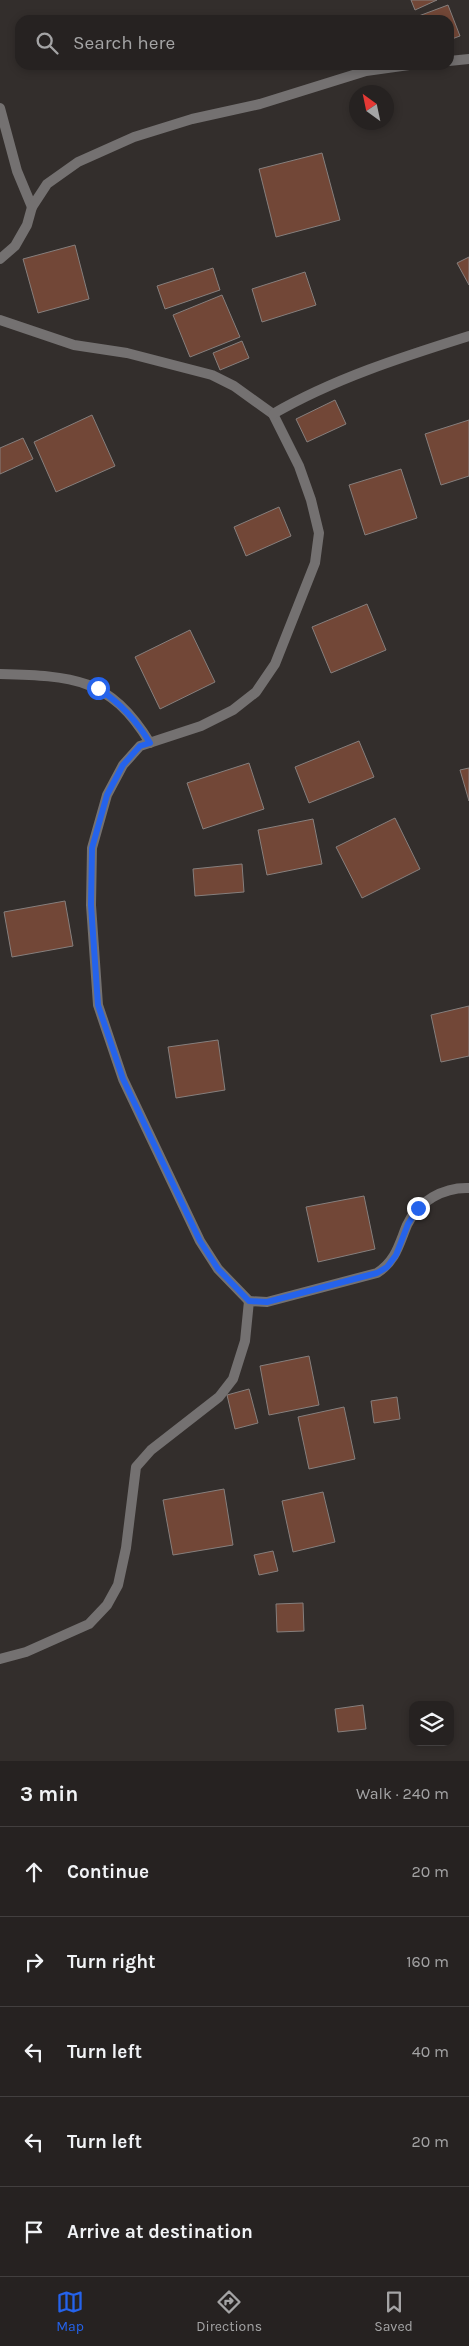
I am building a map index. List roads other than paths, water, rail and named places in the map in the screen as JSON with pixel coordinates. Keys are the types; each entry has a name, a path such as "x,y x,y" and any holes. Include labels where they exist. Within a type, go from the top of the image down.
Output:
{"street":[{"path":"454,61 469,60"},
{"path":"0,259 15,246 26,226 32,207 47,184 78,162 134,137 192,119 260,104 373,70"},
{"path":"0,108 17,171 32,207"},
{"path":"0,320 74,345 127,353 212,375 234,386 273,414 299,466 311,500 319,533 312,572 275,664 256,692 233,710 209,722 140,746 123,765 107,795 92,848 91,905 98,1005 123,1079 200,1241 218,1269 249,1301 267,1302 377,1273 387,1267 396,1255 408,1224 418,1208 436,1195 456,1187 469,1188"},
{"path":"273,414 379,365 469,336"},
{"path":"0,674 51,676 76,680 98,688 125,709 136,721 150,743"},
{"path":"0,1659 26,1652 89,1624 107,1605 118,1585 126,1548 136,1467 150,1450 219,1397 233,1379 245,1341 249,1301"}]}
